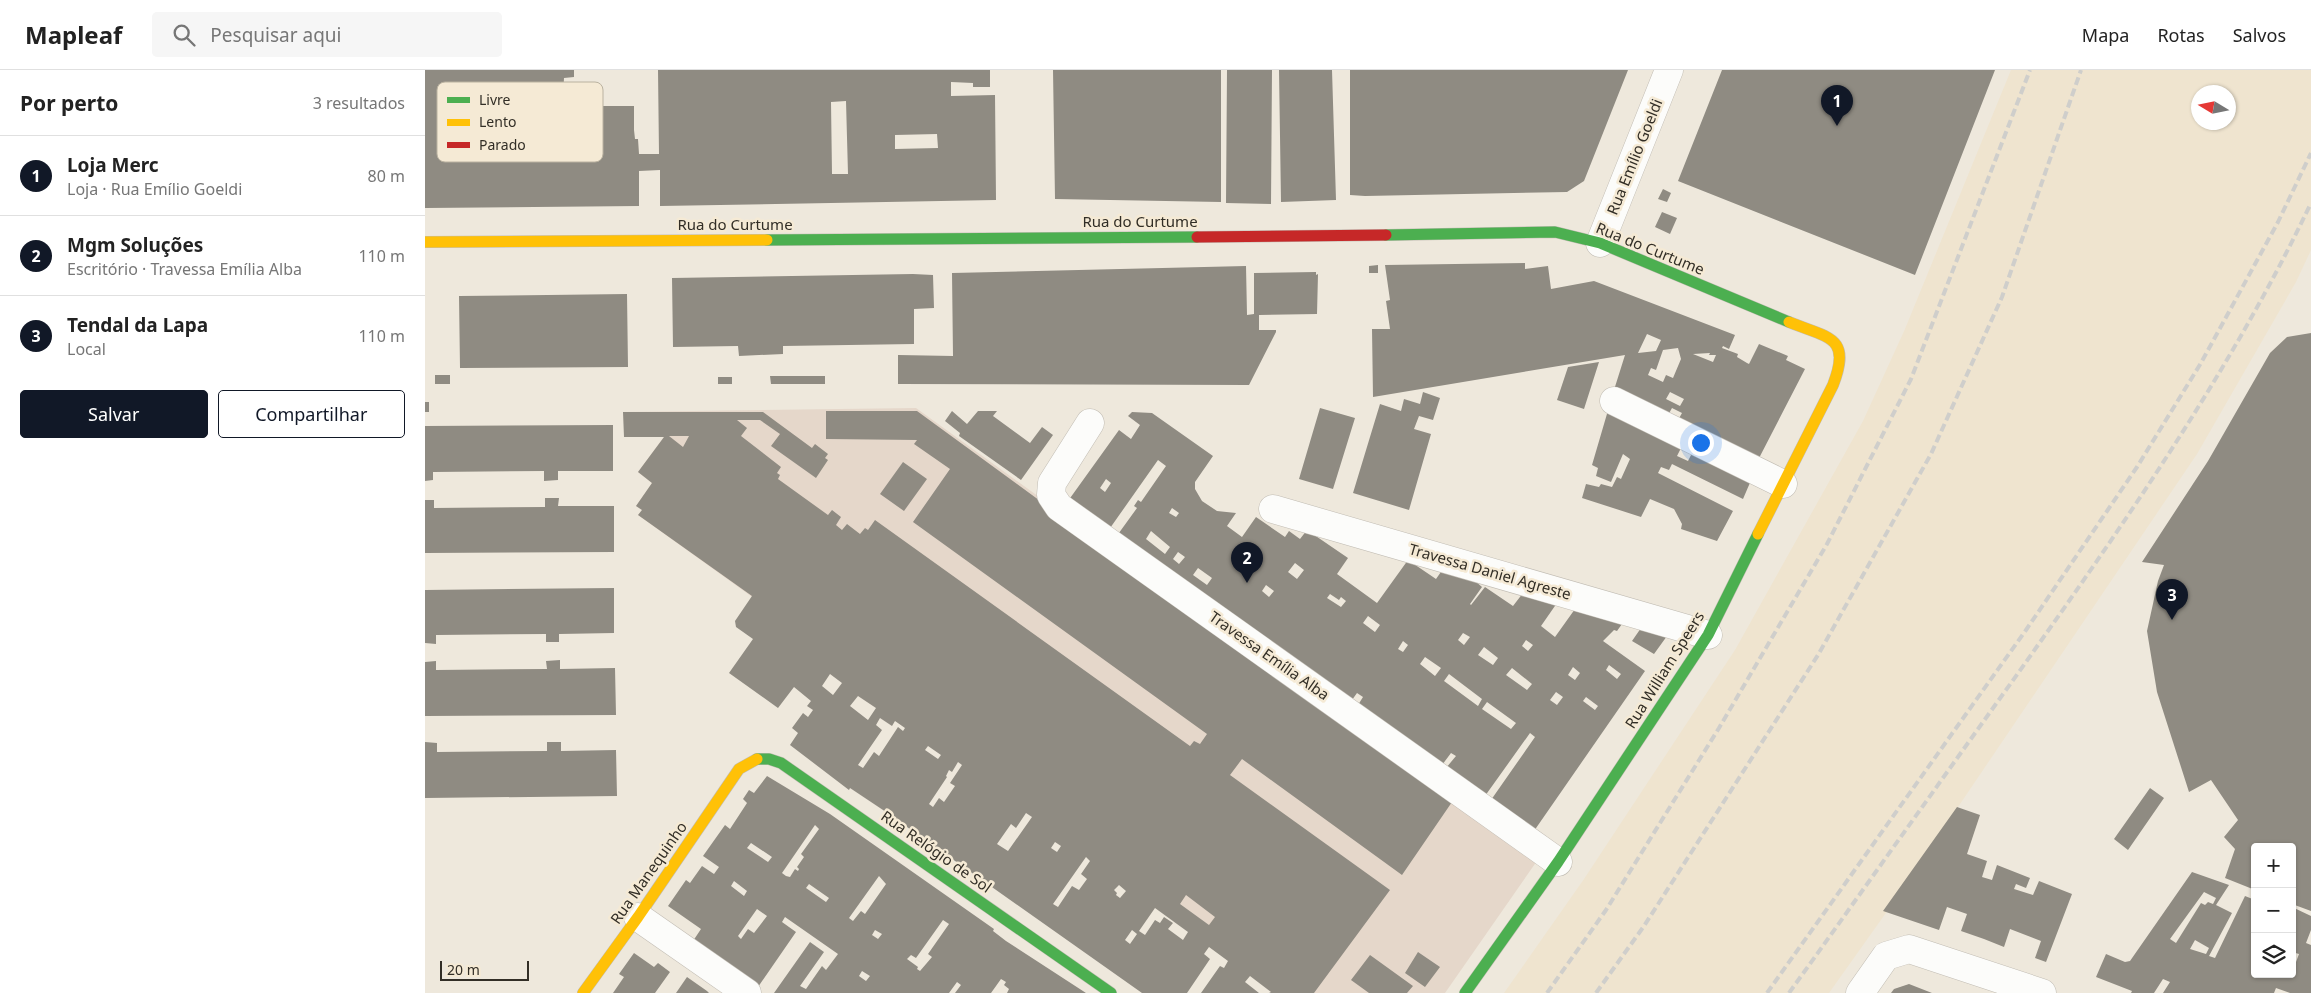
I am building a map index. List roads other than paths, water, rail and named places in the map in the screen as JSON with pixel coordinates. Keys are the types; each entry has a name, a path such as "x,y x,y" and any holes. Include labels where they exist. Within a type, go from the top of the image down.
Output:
{"street":[{"name":"Rua Emílio Goeldi","path":"1601,243 1669,70"},
{"name":"Rua do Curtume","path":"425,242 1424,236 1555,232 1601,243 1834,341"},
{"name":"Rua William Speers","path":"1465,993 1558,862 1708,634 1833,385 1842,357 1840,348 1834,341"},
{"path":"1614,401 1783,484"},
{"name":"Travessa Emília Alba","path":"1090,423 1052,483 1051,495 1059,507 1558,862"},
{"name":"Travessa Daniel Agreste","path":"1273,508 1708,634"},
{"name":"Rua Relógio de Sol","path":"739,769 748,761 756,758 769,758 781,763 1111,993"},
{"name":"Rua Manequinho","path":"583,993 638,917 739,769"},
{"path":"638,917 747,993"},
{"path":"1860,993 1885,956 1909,949 2030,991"}],"railway":[{"path":"1547,993 1606,910 1719,728 1827,544 1911,379 2030,70"},
{"path":"1596,993 1644,926 1818,655 1931,454 2002,297 2081,70"},
{"path":"1767,993 2026,630 2137,467 2201,363 2278,222 2311,153"},
{"path":"1789,993 2052,625 2132,509 2209,389 2245,328 2311,203"}],"place":[{"name":"Loja Merc","path":"1837,126"},
{"name":"Mgm Soluções","path":"1247,583"},
{"name":"Tendal da Lapa","path":"2172,620"}]}
